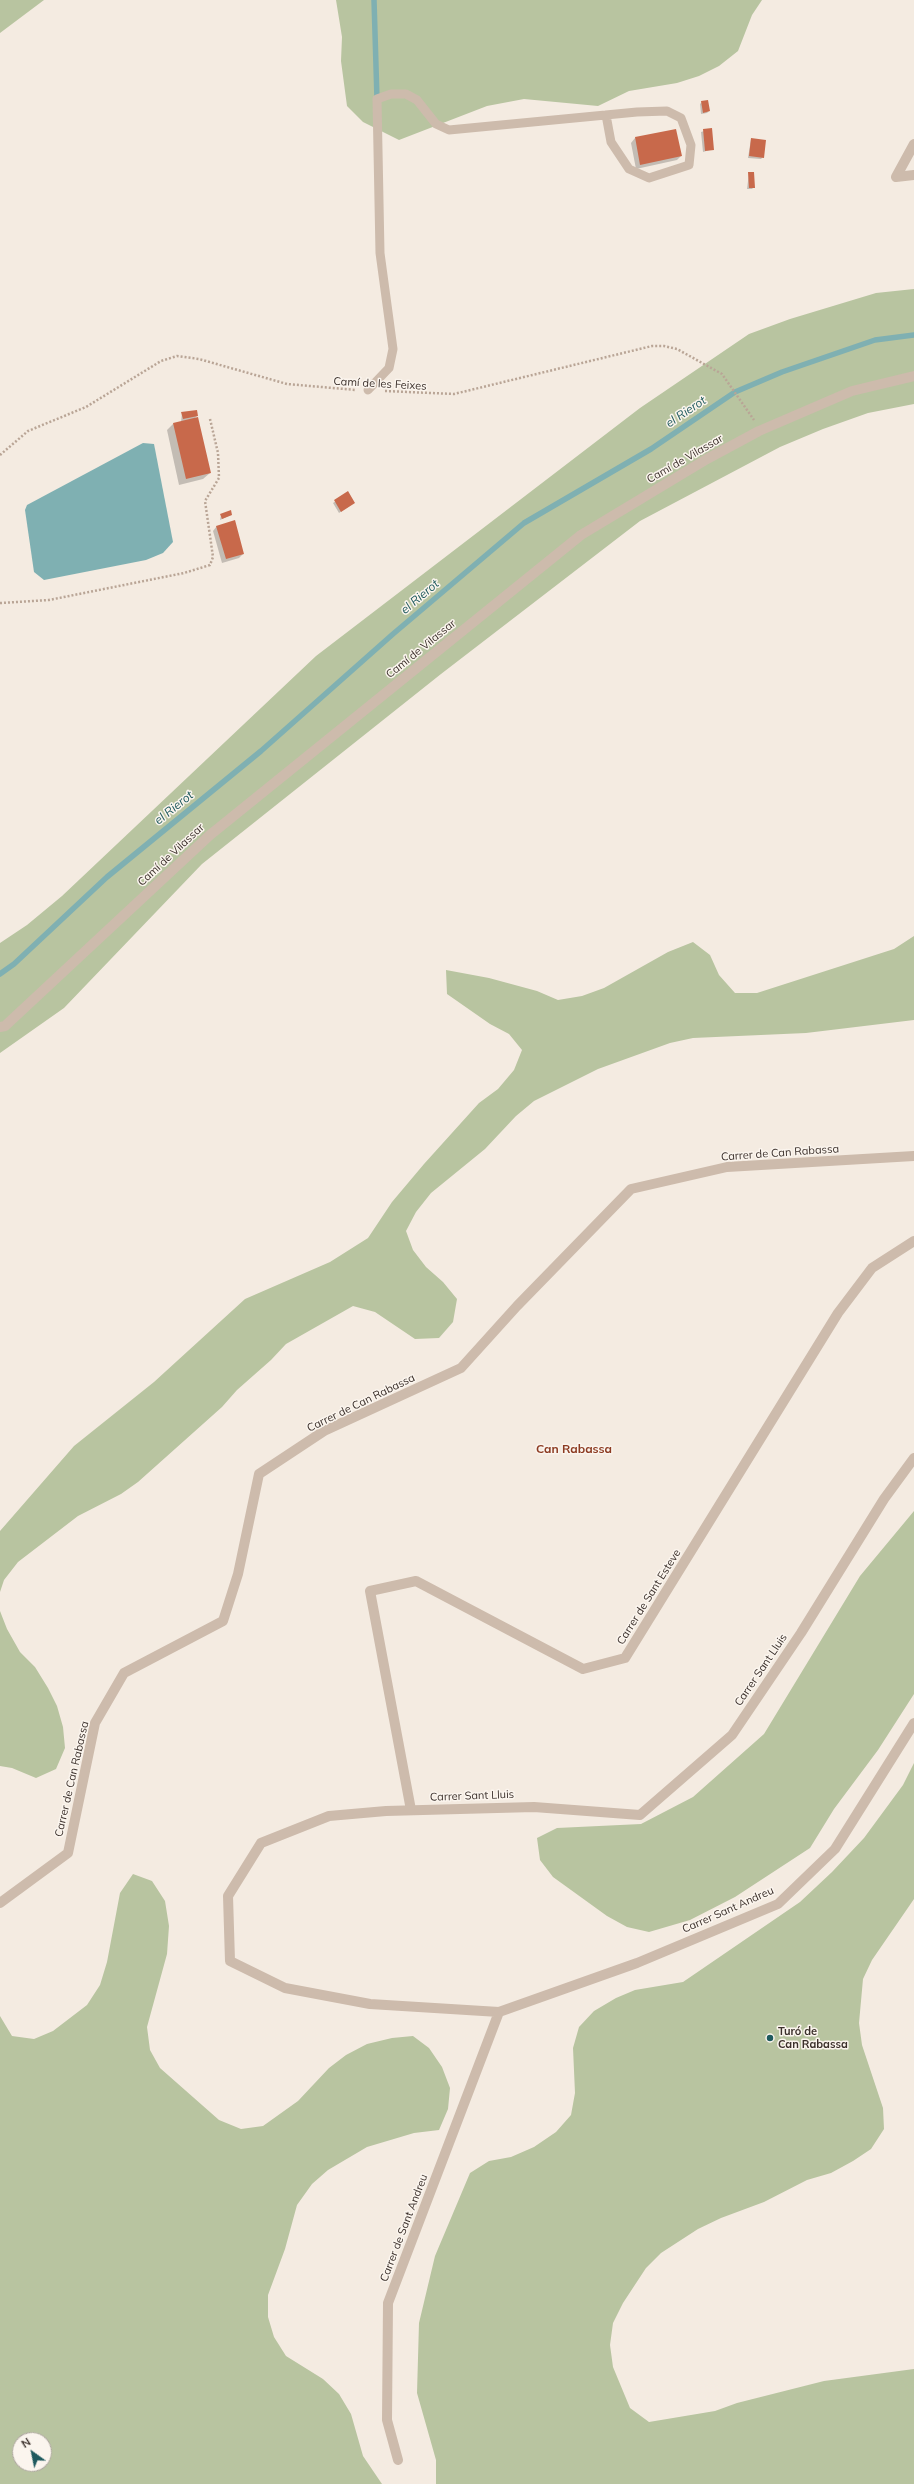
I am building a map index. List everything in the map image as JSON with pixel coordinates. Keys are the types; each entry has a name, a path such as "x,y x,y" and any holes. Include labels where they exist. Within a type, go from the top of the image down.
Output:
{"street":[{"path":"914,144 896,177 914,175"},
{"name":"Camí de Vilassar","path":"0,1027 5,1026 210,835 581,535 707,459 759,431 852,391 914,376"},
{"name":"Carrer de Can Rabassa","path":"0,1903 68,1853 95,1723 124,1674 223,1621 238,1574 259,1474 324,1432 462,1368 517,1306 631,1189 727,1167 914,1156"},
{"name":"Carrer de Sant Esteve","path":"411,1810 370,1591 416,1582 583,1669 625,1658 838,1313 872,1268 914,1241"},
{"name":"Carrer Sant Lluis","path":"499,2012 370,2004 285,1988 230,1961 228,1896 261,1844 329,1816 411,1810 534,1807 640,1815 732,1735 801,1633 884,1499 914,1458"},
{"name":"Carrer Sant Andreu","path":"499,2012 637,1963 778,1904 835,1849 914,1723"},
{"name":"Carrer de Sant Andreu","path":"398,2460 386,2420 388,2302 499,2012"}],"lane":[{"path":"368,390 389,368 393,348 380,253 377,99 390,94 406,94 417,100 436,124 449,130 606,115 667,111 681,118 691,145 689,165 649,178 629,169 611,142 606,115"}],"path":[{"name":"Camí de les Feixes","path":"0,455 28,431 86,406 161,361 178,356 199,359 287,384 331,389 454,394 652,346 677,350 722,374 754,420"},
{"path":"0,603 49,600 184,573 210,565 213,556 205,501 219,478 218,453 210,419"}],"green space":[{"path":"0,0 44,0 0,33"},
{"path":"336,0 762,0 752,15 738,51 719,66 699,76 677,83 629,91 598,106 524,99 487,106 399,140 363,122 347,106 341,61 342,37"},
{"path":"914,289 914,404 868,413 823,429 780,447 640,521 441,674 202,864 64,1008 0,1053 0,943 27,925 62,896 316,656 640,408 749,334 790,319 876,293"},
{"path":"914,936 914,1020 806,1033 693,1038 670,1043 598,1069 534,1101 516,1116 485,1149 431,1193 416,1212 406,1231 413,1250 426,1267 443,1282 457,1299 453,1322 439,1338 415,1339 375,1312 353,1306 286,1344 271,1360 237,1390 222,1407 138,1482 121,1494 78,1516 18,1562 4,1580 0,1592 0,1531 74,1446 154,1382 245,1299 330,1262 368,1238 392,1202 424,1164 479,1103 498,1089 514,1070 522,1050 509,1034 490,1024 447,994 446,970 489,978 537,991 558,1000 582,996 604,988 668,952 693,942 710,955 719,975 735,993 757,993 894,949"},
{"path":"914,1511 914,1694 878,1750 834,1809 810,1848 735,1897 690,1920 649,1932 627,1927 607,1916 553,1877 540,1860 537,1838 557,1828 641,1824 693,1797 764,1734 860,1576"},
{"path":"0,1611 7,1629 20,1652 35,1667 48,1688 57,1706 63,1727 65,1748 56,1769 36,1778 12,1768 0,1766"},
{"path":"914,1763 914,1899 872,1960 863,1979 859,2023 862,2045 883,2108 884,2129 871,2149 853,2161 831,2173 807,2180 764,2202 721,2218 698,2229 661,2253 646,2268 623,2303 613,2323 610,2345 613,2367 630,2408 649,2422 715,2411 737,2403 824,2381 914,2369 914,2484 436,2484 436,2460 417,2393 419,2323 435,2256 470,2173 489,2161 511,2157 534,2147 556,2132 571,2115 575,2093 573,2048 579,2027 594,2011 616,1998 635,1990 683,1982 800,1902 832,1872 864,1838 903,1785"},
{"path":"133,1874 152,1881 165,1901 169,1926 167,1954 147,2027 150,2050 160,2068 219,2120 241,2129 263,2126 298,2101 329,2068 346,2055 367,2044 392,2038 413,2036 429,2048 442,2067 450,2088 448,2109 439,2130 414,2133 367,2147 328,2170 312,2184 297,2205 285,2249 268,2295 268,2317 274,2337 286,2356 323,2379 339,2394 351,2414 363,2456 382,2484 0,2484 0,2016 12,2036 34,2039 53,2031 87,2005 100,1985 107,1962 120,1893"}],"water":[{"path":"143,443 154,444 173,542 163,553 146,560 44,580 34,572 25,510 27,505"}],"building":[{"path":"708,100 710,111 703,113 701,101"},
{"path":"712,128 714,150 705,151 703,129"},
{"path":"676,129 682,156 640,165 635,137"},
{"path":"751,138 766,140 764,158 749,156"},
{"path":"748,172 754,172 755,188 749,188"},
{"path":"197,410 198,416 183,419 181,412"},
{"path":"198,417 211,473 186,479 173,423"},
{"path":"348,491 355,503 341,512 334,500"},
{"path":"231,510 232,515 222,519 220,514"},
{"path":"235,520 244,554 226,559 216,526"}],"waterway":[{"path":"374,0 377,99"},
{"name":"el Rierot","path":"0,974 14,964 107,877 261,751 393,634 524,523 651,449 735,392 782,372 875,340 914,335"}],"place":[{"name":"Turó de Can Rabassa","path":"770,2038"}],"district":[{"name":"Can Rabassa","path":"574,1449"}]}
